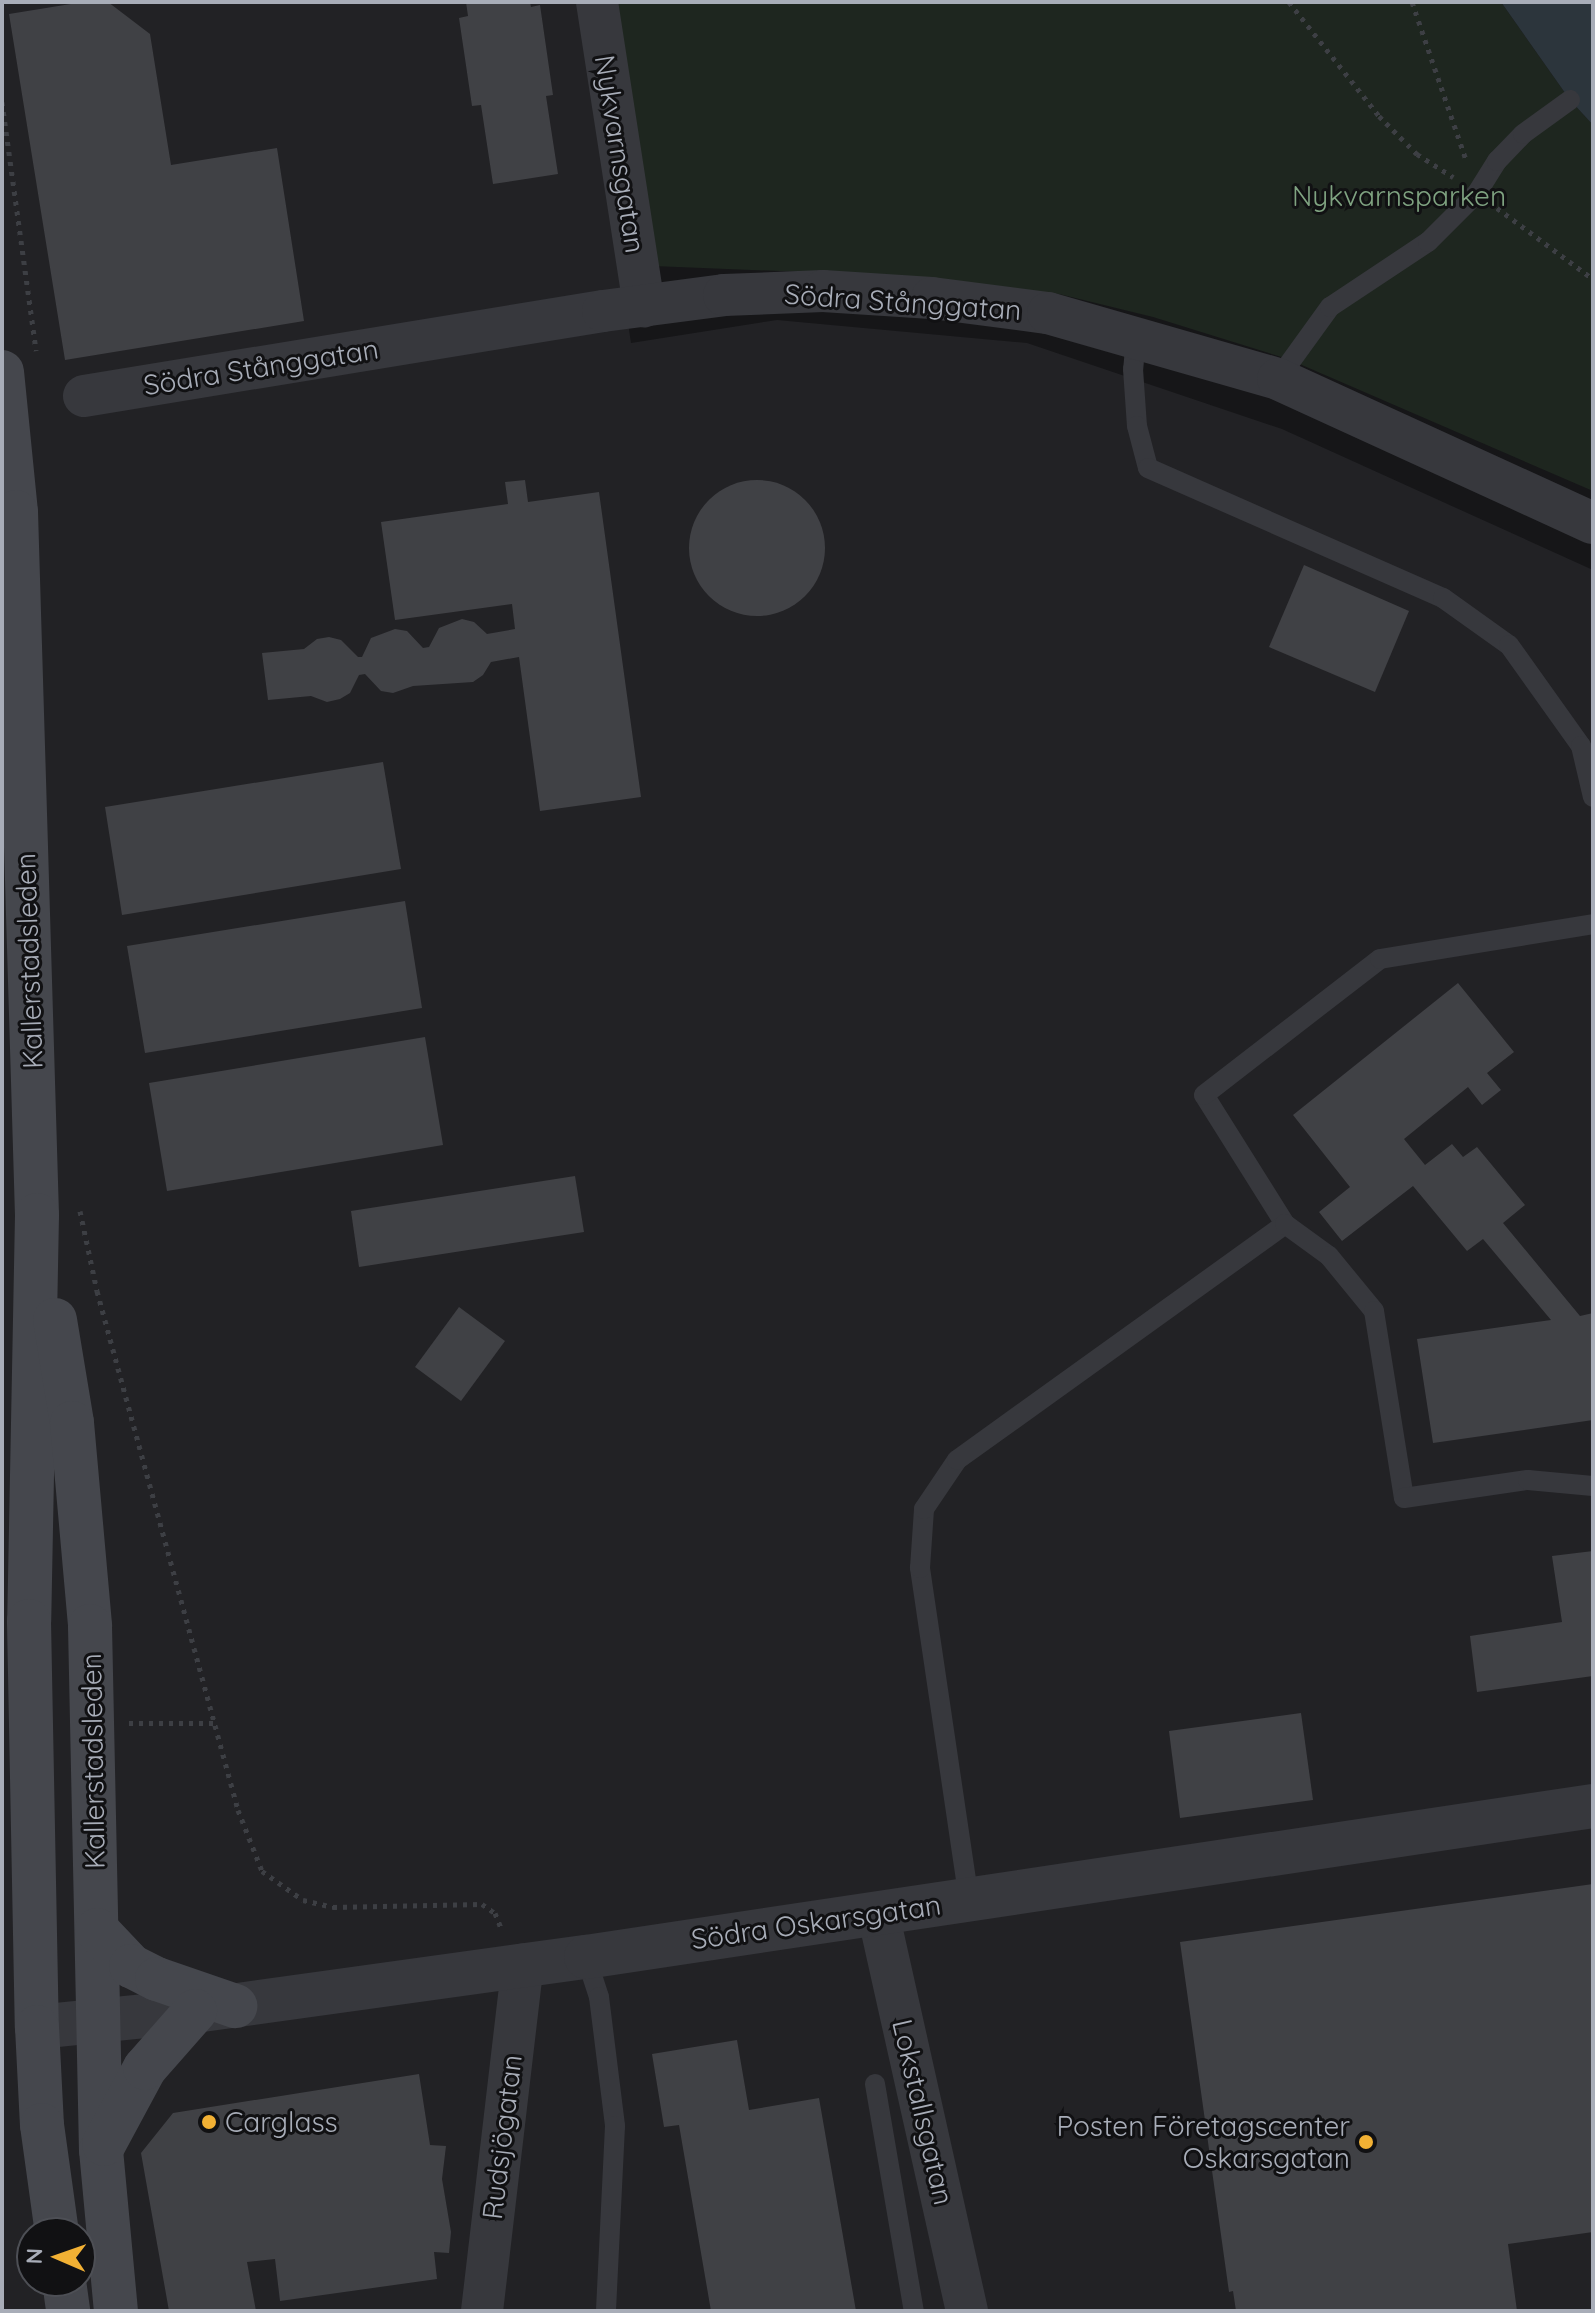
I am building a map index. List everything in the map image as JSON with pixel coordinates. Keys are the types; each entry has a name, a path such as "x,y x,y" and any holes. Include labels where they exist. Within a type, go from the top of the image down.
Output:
{"main road":[{"name":"Kallerstadsleden","path":"20,369 16,512 37,1215 29,1621 37,2027 42,2125 55,2217"},
{"name":"Kallerstadsleden","path":"37,1215 72,1423 90,1626 101,2150 116,2311"},
{"path":"97,1930 131,1966 215,2009 145,2068 101,2150"},
{"path":"42,2125 45,2217"}],"street":[{"name":"Nykvarnsgatan","path":"597,2 644,306"},
{"name":"Södra Stånggatan","path":"84,396 724,295 823,291 932,298 1048,313 1278,379 1593,523"},
{"name":"Södra Oskarsgatan","path":"37,2027 215,2009 586,1957 1593,1806"},
{"name":"Lokstallsgatan","path":"878,1913 967,2311"},
{"name":"Rudsjögatan","path":"482,2311 515,1965"}],"lane":[{"path":"1278,379 1330,307 1428,242 1477,193 1497,161 1523,134 1570,100"},
{"path":"1136,337 1133,369 1137,426 1148,468 1443,598 1509,645 1581,746 1593,797"},
{"path":"1593,924 1380,959 1204,1095 1285,1224 1329,1256 1374,1311 1404,1498 1528,1480 1593,1486"},
{"path":"969,1900 920,1568 924,1509 957,1460 1285,1224"},
{"path":"586,1957 599,1997 615,2126 606,2311"},
{"path":"875,2084 914,2311"}],"path":[{"path":"1289,2 1388,125 1417,154 1477,193 1593,279"},
{"path":"1412,2 1477,193"},
{"path":"2,102 20,369"},
{"path":"78,1203 97,1291 249,1845 262,1871 280,1887 303,1900 333,1907 482,1904 495,1913 515,1965"},
{"path":"115,1724 216,1723"}],"shaded area":[{"path":"2,2 580,2 631,343 777,320 1027,343 1282,429 1593,570 1593,2311 2,2311"},
{"path":"1501,2 1593,2 1593,125 1570,100"}],"green space":[{"name":"Nykvarnsparken","path":"615,2 1501,2 1570,100 1593,125 1593,491 1288,359 1153,317 1059,294 828,273 653,266"}],"building":[{"path":"83,2 108,2 150,34 171,165 277,148 304,321 65,360 9,14"},
{"path":"466,2 530,2 531,7 540,5 553,95 546,96 558,174 493,184 481,105 472,106 459,18 468,16"},
{"path":"525,480 528,502 599,492 641,797 540,811 519,657 491,662 483,675 473,682 413,686 393,693 381,691 365,674 359,675 350,693 340,699 327,702 311,696 268,700 262,653 304,649 317,639 329,637 341,640 358,657 362,657 371,638 395,629 407,631 423,648 429,647 439,628 462,619 474,622 487,634 515,629 512,604 395,620 381,522 508,504 505,482"},
{"path":"757,480 783,485 805,500 820,522 825,548 820,574 805,596 783,611 757,616 731,611 709,596 694,574 689,548 694,522 709,500 731,485"},
{"path":"1304,565 1409,611 1375,692 1269,647"},
{"path":"383,762 401,869 122,915 105,807"},
{"path":"405,901 422,1008 145,1053 127,946"},
{"path":"1458,983 1514,1052 1487,1073 1501,1090 1482,1105 1468,1087 1404,1139 1425,1165 1452,1144 1463,1157 1477,1147 1525,1205 1503,1223 1580,1316 1593,1313 1593,1420 1433,1443 1417,1339 1551,1320 1483,1239 1467,1251 1413,1186 1342,1241 1319,1212 1350,1187 1293,1115"},
{"path":"425,1037 443,1145 167,1191 149,1083"},
{"path":"575,1176 584,1232 359,1267 351,1211"},
{"path":"459,1307 505,1341 461,1401 415,1367"},
{"path":"1593,1551 1593,1676 1477,1692 1470,1636 1562,1622 1552,1556"},
{"path":"1301,1713 1313,1800 1180,1818 1169,1731"},
{"name":"Posten Företagscenter Oskarsgatan","path":"1593,1884 1593,2232 1508,2244 1517,2311 1236,2311 1233,2291 1229,2292 1180,1942"},
{"path":"737,2040 749,2110 819,2098 856,2311 711,2311 679,2125 664,2127 652,2054"},
{"path":"419,2074 430,2145 446,2146 442,2179 451,2232 449,2253 434,2252 437,2279 280,2301 275,2259 247,2262 256,2311 169,2311 141,2153 173,2113"}],"place":[{"name":"Carglass","path":"209,2122"},
{"name":"Posten Företagscenter Oskarsgatan","path":"1366,2142"}]}
